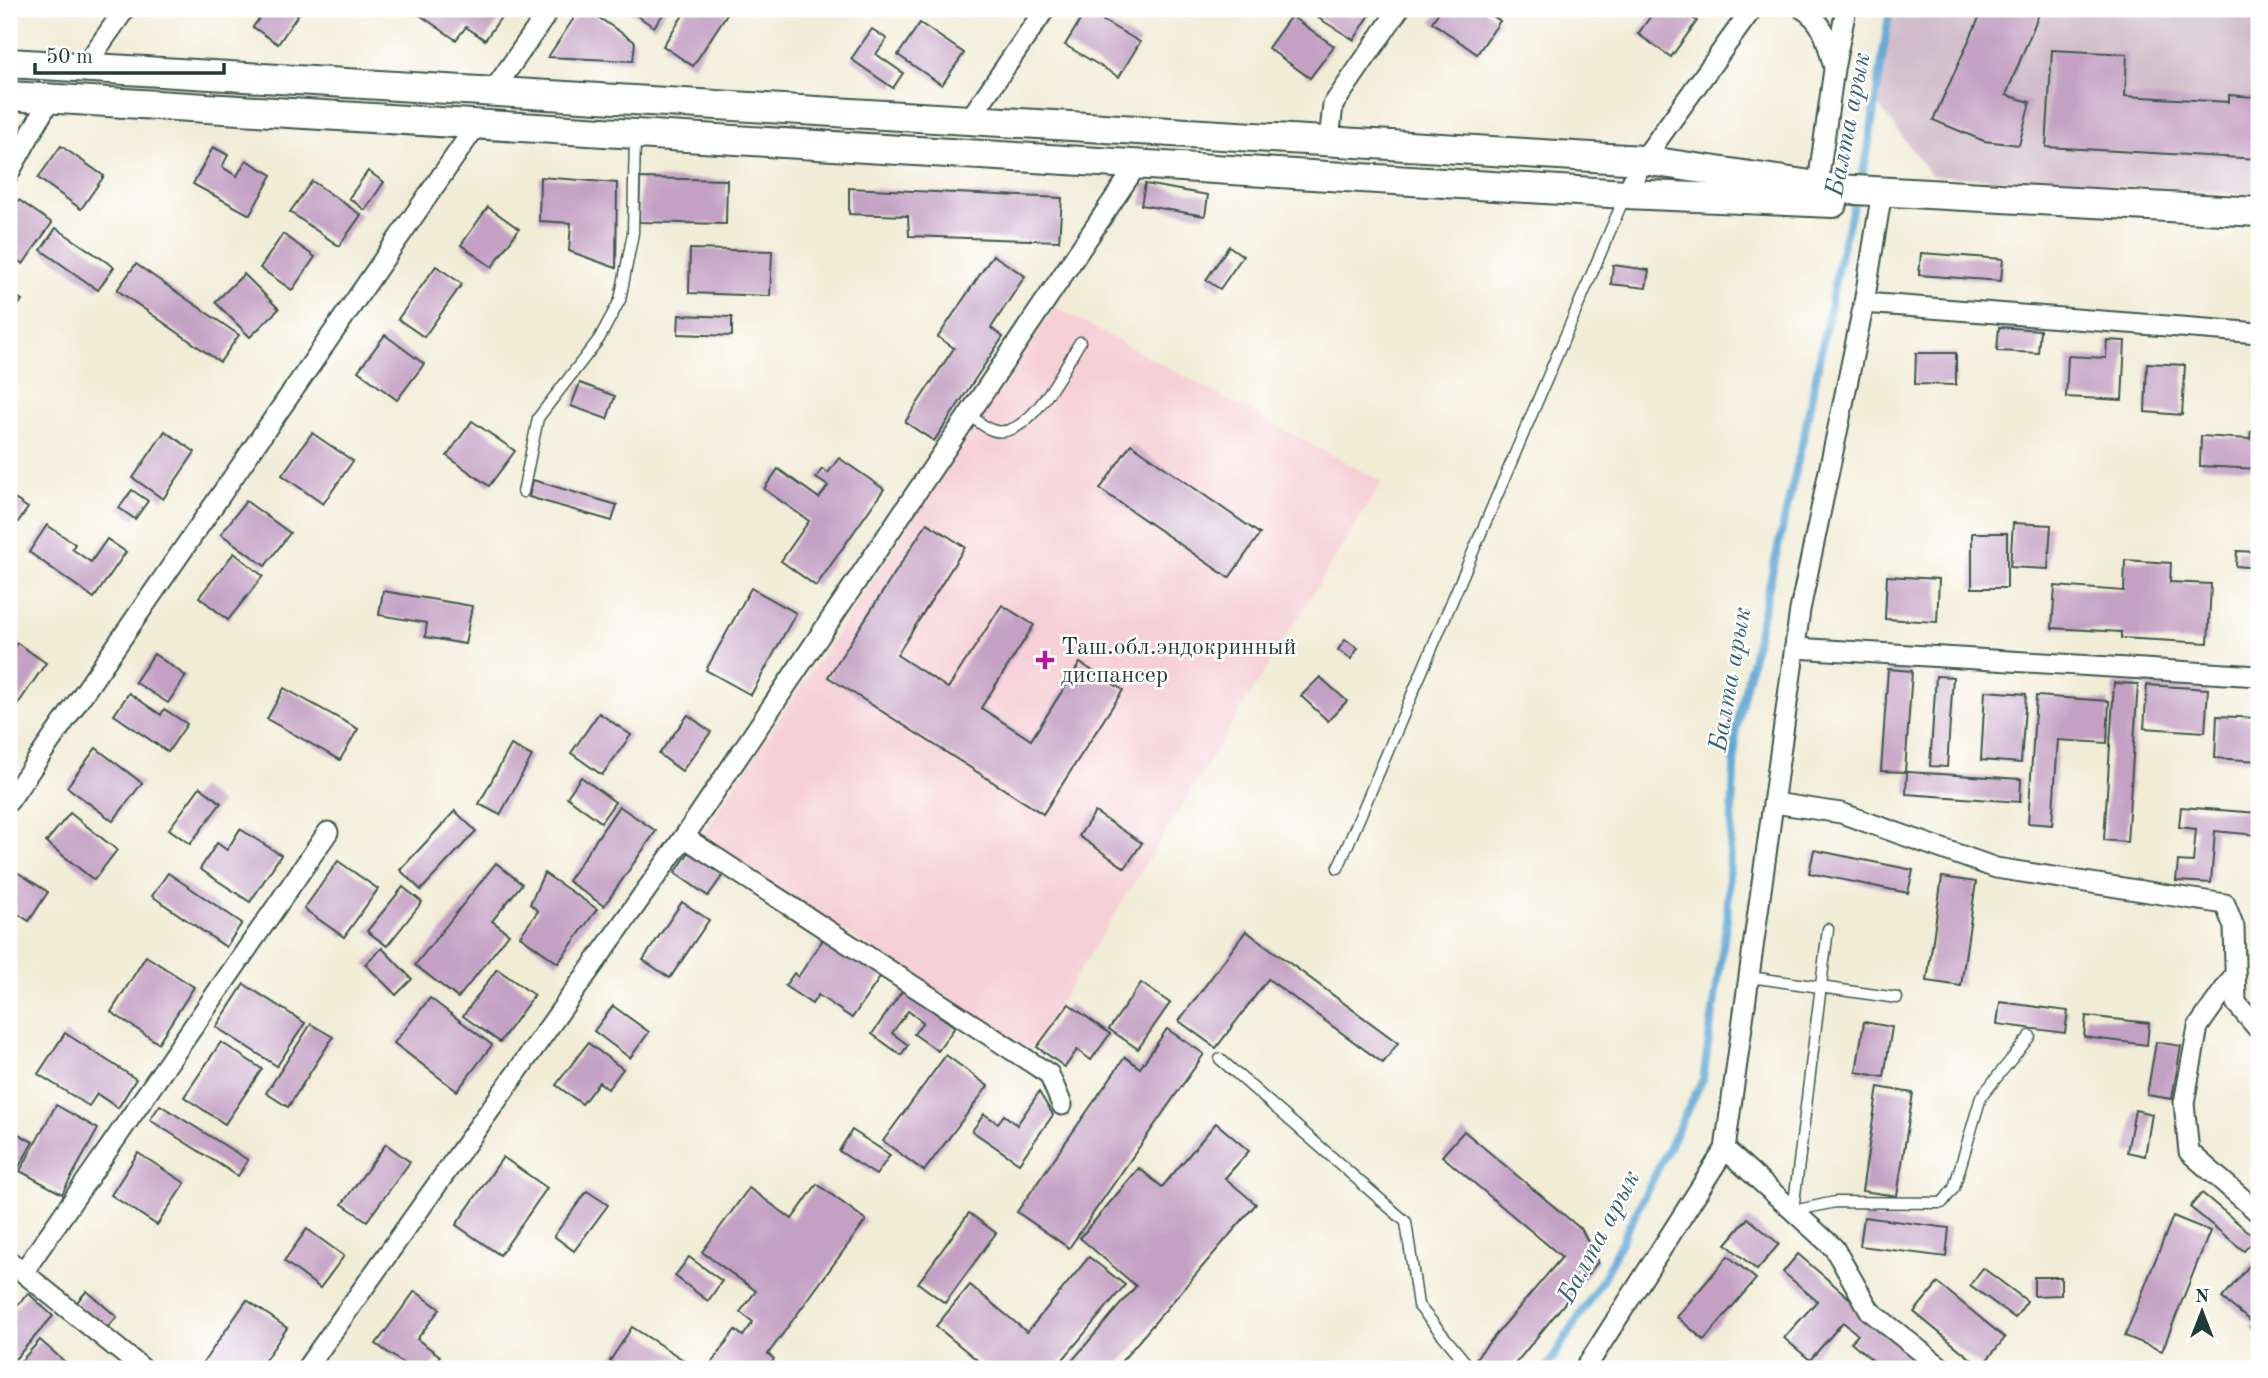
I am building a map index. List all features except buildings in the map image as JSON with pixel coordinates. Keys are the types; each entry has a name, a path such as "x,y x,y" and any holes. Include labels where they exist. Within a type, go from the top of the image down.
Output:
{"main road":[{"path":"9,63 491,94 1643,160 1826,195"},
{"path":"9,96 1139,162 1626,194 1826,195 2259,212"},
{"path":"1878,197 2259,228"}],"street":[{"path":"85,66 125,9"},
{"path":"491,94 550,9"},
{"path":"969,120 1045,9"},
{"path":"1329,140 1333,105 1399,9"},
{"path":"1626,194 1643,160 1752,9"},
{"path":"1737,29 1766,9"},
{"path":"1803,9 1814,15 1823,29 1834,68"},
{"path":"1826,195 1834,68 1846,9"},
{"path":"9,173 50,99"},
{"path":"9,801 478,123"},
{"path":"306,1369 684,837 1139,162"},
{"path":"1584,1369 1725,1149 1800,610 1864,303 1878,197"},
{"path":"1864,303 2259,333"},
{"path":"1795,648 2259,676"},
{"path":"1774,803 1841,813 1996,867 2225,904 2234,927 2236,1003 2259,1030"},
{"path":"142,1369 17,1266 328,832"},
{"path":"684,837 1049,1074 1062,1105"},
{"path":"2235,974 2198,1027 2184,1103 2187,1140 2189,1152 2259,1213"},
{"path":"1725,1149 1834,1248 1870,1311 1943,1369"}],"lane":[{"path":"523,492 538,418 598,339 620,300 633,233 635,132"},
{"path":"1338,868 1626,194"},
{"path":"969,415 993,431 1012,431 1028,422 1080,342"},
{"path":"1828,929 1793,1211 1835,1202 1942,1203 1954,1188 1980,1097 2030,1036"},
{"path":"1750,977 1897,998"},
{"path":"1220,1059 1406,1222 1418,1305 1471,1369"}],"shaded area":[{"path":"1894,9 2259,9 2259,195 1931,175 1875,101"},
{"name":"Таш.обл.эндокринный диспансер","path":"1055,307 1382,482 1030,1051 699,838"}],"waterway":[{"name":"Балта арык","path":"1546,1369 1602,1280 1703,1079 1727,919 1736,729 1804,435 1841,252 1867,155 1890,9"}],"place":[{"name":"Таш.обл.эндокринный диспансер","path":"1045,660"}]}
